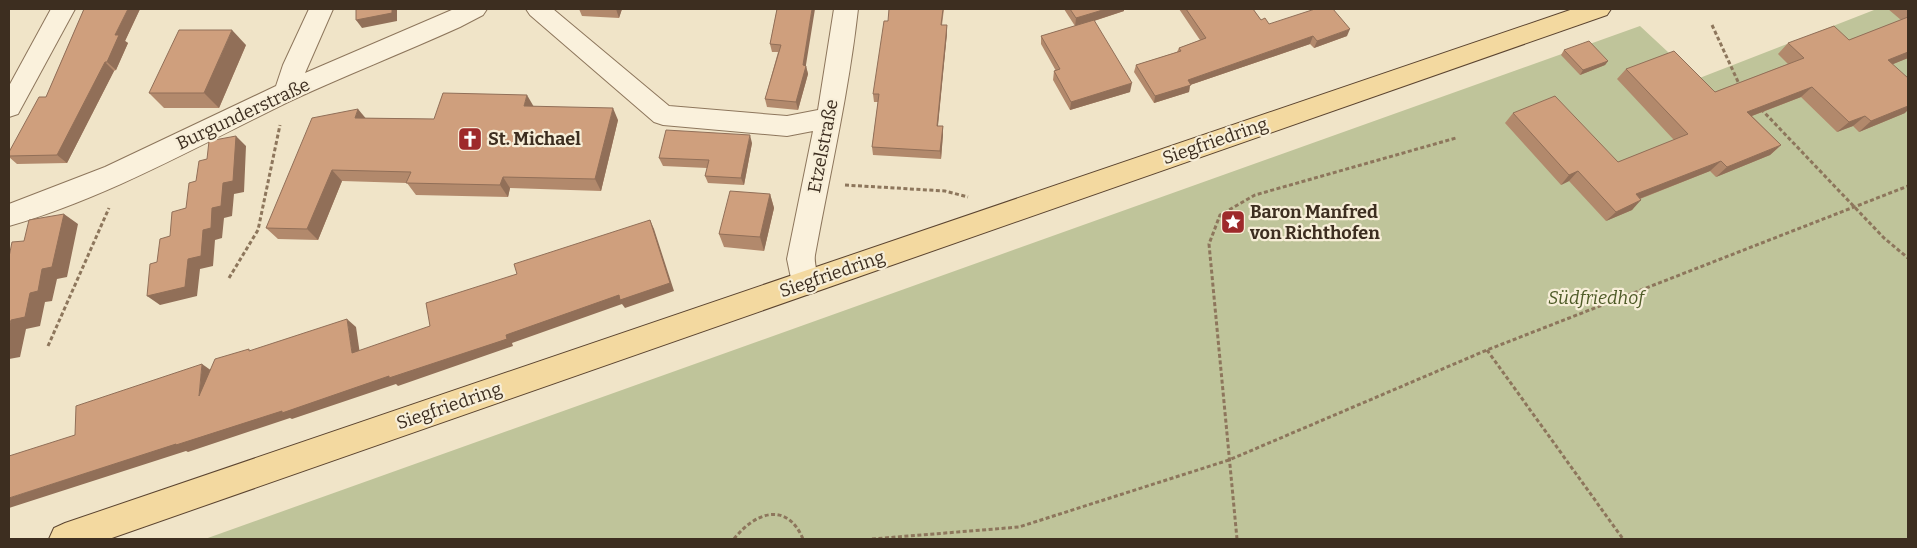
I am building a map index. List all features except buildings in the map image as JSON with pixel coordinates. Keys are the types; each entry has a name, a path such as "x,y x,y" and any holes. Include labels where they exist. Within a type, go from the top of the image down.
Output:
{"main road":[{"name":"Siegfriedring","path":"65,539 1599,9"}],"street":[{"path":"9,107 63,9"},
{"path":"286,92 295,65 321,9"},
{"name":"Burgunderstraße","path":"9,215 42,205 125,170 286,92 475,9"},
{"path":"538,9 663,115 787,126 829,118"},
{"name":"Etzelstraße","path":"806,283 802,259 815,183 829,118 846,9"}],"path":[{"path":"1712,25 1742,89"},
{"path":"229,278 258,230 286,92"},
{"path":"1758,106 1884,238 1908,258"},
{"path":"1237,539 1209,244 1220,215 1255,195 1456,138"},
{"path":"48,346 125,170"},
{"path":"815,183 945,191 972,198"},
{"path":"872,539 1019,527 1229,460 1487,350 1908,186"},
{"path":"1487,350 1623,539"},
{"path":"734,539 740,528 752,519 766,514 780,515 793,521 801,531 803,539"}],"green space":[{"name":"Südfriedhof","path":"1874,9 1908,9 1908,539 205,539 1640,26 1697,79"}],"place":[{"name":"St. Michael","path":"470,139"},
{"name":"Baron Manfred von Richthofen","path":"1233,222"}]}
